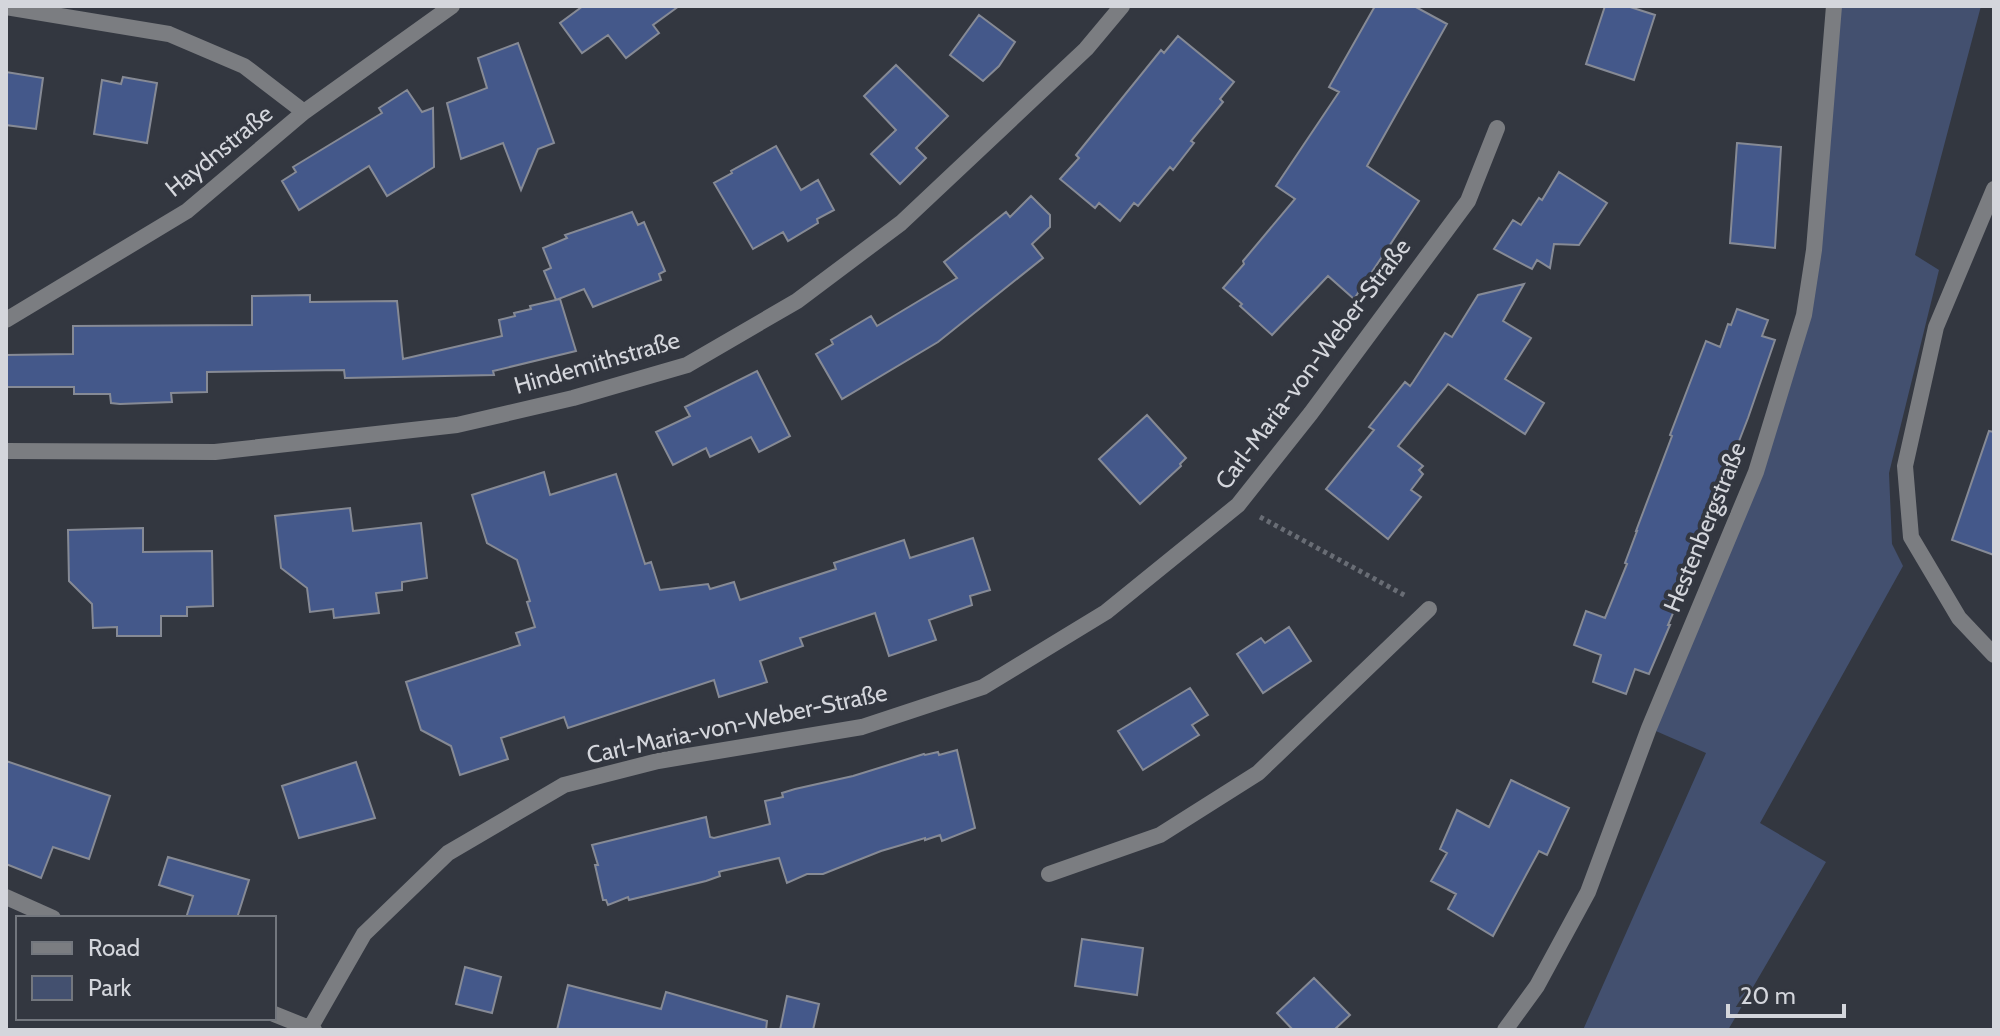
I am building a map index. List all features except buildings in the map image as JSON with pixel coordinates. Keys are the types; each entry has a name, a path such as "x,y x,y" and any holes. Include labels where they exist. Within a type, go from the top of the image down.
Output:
{"street":[{"name":"Haydnstraße","path":"6,320 187,211 304,112 452,6"},
{"name":"Hindemithstraße","path":"6,451 215,452 457,425 573,398 687,365 797,301 901,223 1086,49 1122,6"},
{"name":"Hestenbergstraße","path":"1505,1030 1537,986 1588,892 1649,728 1756,472 1804,315 1814,250 1834,6"},
{"path":"6,7 169,34 244,66 304,112"},
{"name":"Carl-Maria-von-Weber-Straße","path":"311,1030 364,934 448,853 564,785 658,761 862,727 983,687 1106,612 1238,505 1311,413 1468,201 1497,128"},
{"path":"1994,189 1936,327 1905,466 1911,537 1959,618 1994,655"},
{"path":"1049,874 1160,835 1258,773 1429,609"},
{"path":"6,897 49,916"},
{"path":"276,1015 311,1030"}],"path":[{"path":"1238,505 1429,609"}],"green space":[{"path":"1834,6 1981,6 1915,255 1939,270 1889,473 1892,544 1903,566 1760,823 1826,862 1728,1030 1583,1030 1706,753 1649,728 1756,472 1804,315"}]}
